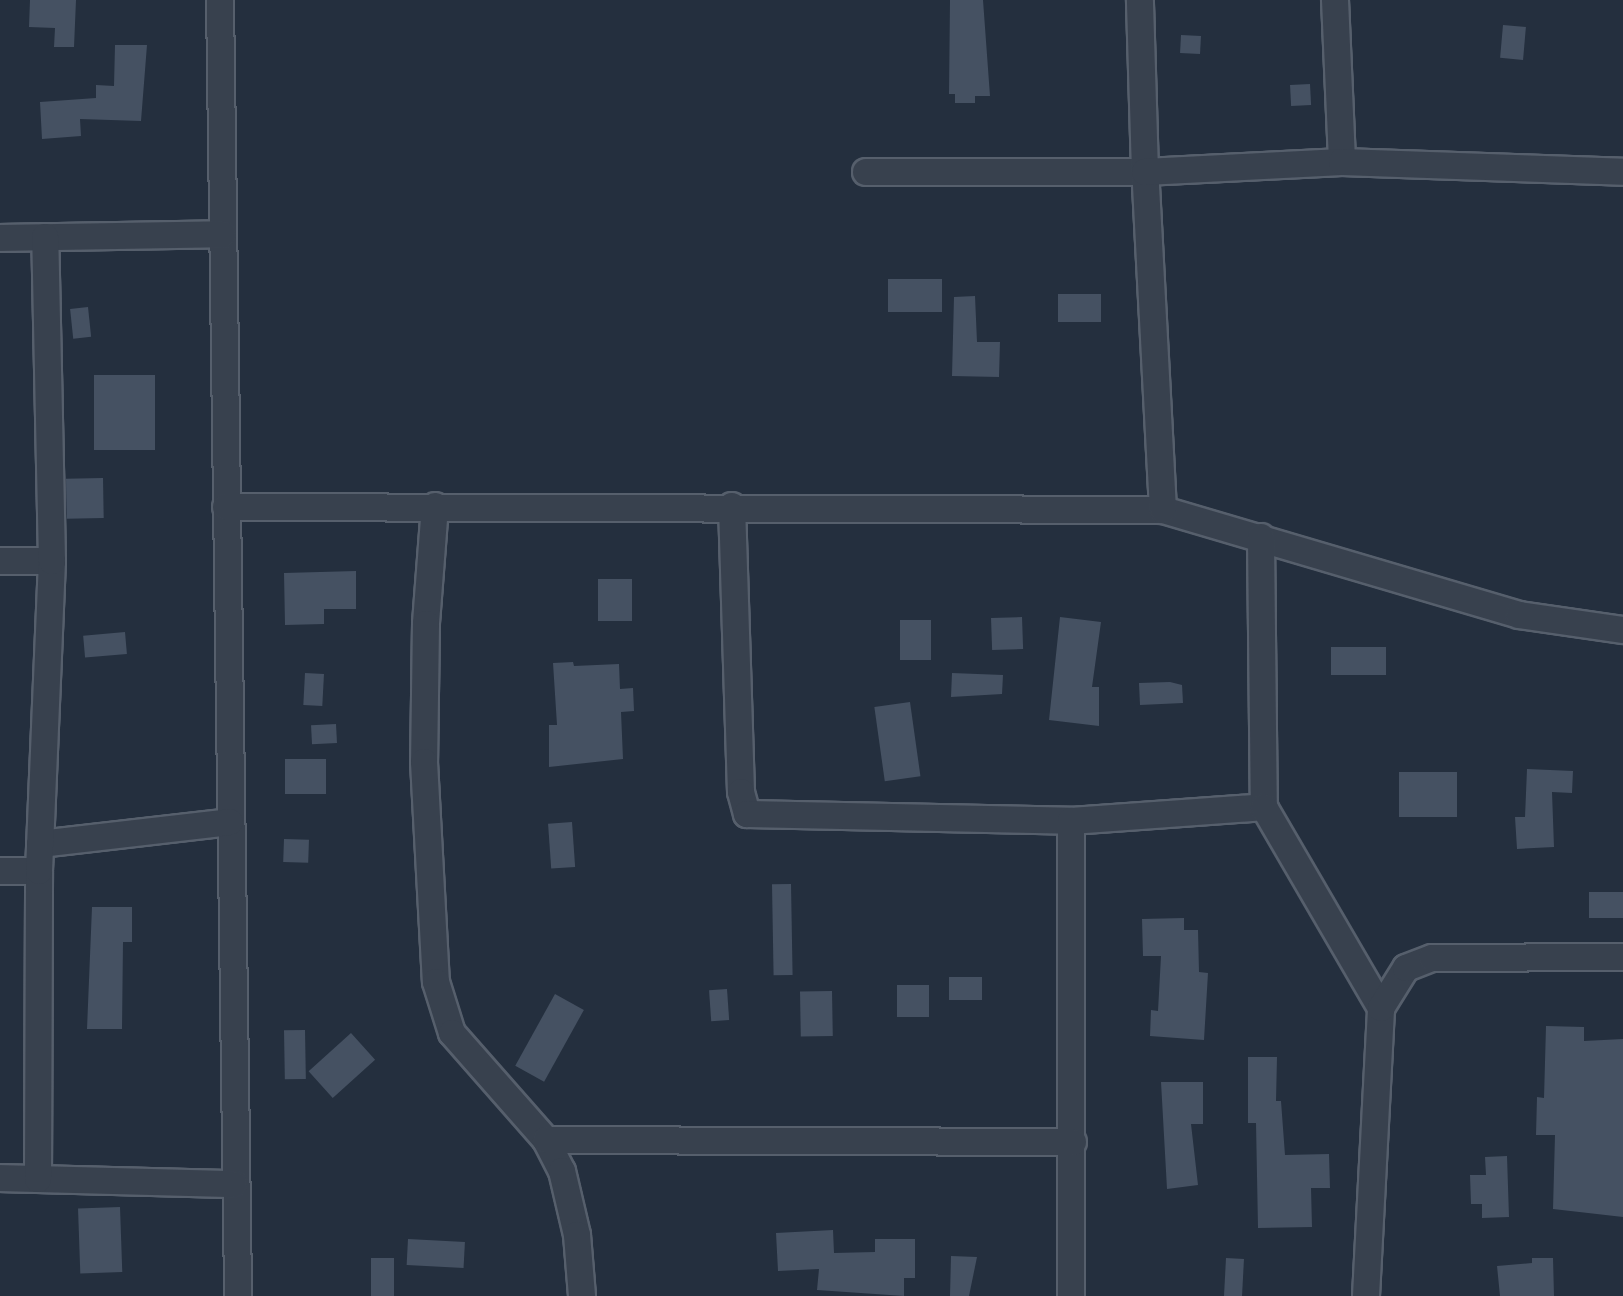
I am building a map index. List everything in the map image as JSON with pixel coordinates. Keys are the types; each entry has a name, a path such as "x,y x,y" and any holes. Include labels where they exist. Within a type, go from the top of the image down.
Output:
{"street":[{"path":"220,0 234,1184 238,1296"},
{"path":"1140,0 1145,172 1163,510"},
{"path":"1335,0 1342,162"},
{"path":"866,172 1145,172 1342,162 1623,172"},
{"path":"0,238 223,234"},
{"path":"38,1179 39,871 52,561 45,237"},
{"path":"435,506 426,624 424,762 436,982 452,1033 546,1140 571,1201 582,1296"},
{"path":"226,507 732,506 1163,510 1519,615 1623,630"},
{"path":"732,506 741,792 747,814 1071,821 1264,807"},
{"path":"1261,537 1264,807 1381,1008"},
{"path":"0,561 52,561"},
{"path":"1071,821 1071,1296"},
{"path":"40,844 230,822"},
{"path":"0,871 39,871"},
{"path":"1366,1296 1381,1008 1406,968 1418,961 1623,957"},
{"path":"546,1140 1073,1142"},
{"path":"0,1178 234,1184"}],"building":[{"path":"30,0 76,0 74,47 54,47 55,28 29,27"},
{"path":"950,0 983,0 990,96 975,96 975,103 955,103 955,94 949,94"},
{"path":"1503,25 1526,27 1523,60 1500,58"},
{"path":"1181,35 1201,36 1200,54 1180,53"},
{"path":"115,45 147,45 141,121 80,119 81,136 42,139 40,102 96,98 96,85 114,86"},
{"path":"1310,84 1311,105 1291,106 1290,85"},
{"path":"888,279 942,279 942,312 888,312"},
{"path":"1058,294 1101,294 1101,322 1058,322"},
{"path":"975,296 977,342 1000,342 999,377 952,376 954,297"},
{"path":"88,307 91,337 73,339 70,309"},
{"path":"94,375 155,375 155,450 94,450"},
{"path":"103,478 104,518 67,519 66,479"},
{"path":"356,571 356,609 324,609 324,624 285,625 284,573"},
{"path":"598,579 632,579 632,621 598,621"},
{"path":"1022,617 1023,649 992,650 991,618"},
{"path":"1060,617 1101,622 1092,687 1099,687 1099,726 1049,720"},
{"path":"900,620 931,620 931,660 900,660"},
{"path":"125,632 127,654 85,658 83,636"},
{"path":"1331,647 1386,647 1386,675 1331,675"},
{"path":"573,662 574,666 619,664 620,689 633,688 634,711 621,712 623,759 549,767 549,725 557,725 553,663"},
{"path":"305,673 324,674 322,706 303,705"},
{"path":"952,673 1003,675 1002,694 951,697"},
{"path":"1170,682 1182,685 1183,703 1140,705 1139,683"},
{"path":"910,702 920,776 885,781 874,707"},
{"path":"336,724 337,743 312,744 311,725"},
{"path":"285,759 326,759 326,794 285,794"},
{"path":"1527,769 1573,771 1572,793 1552,792 1554,847 1517,849 1515,817 1525,817"},
{"path":"1399,772 1457,772 1457,817 1399,817"},
{"path":"572,822 575,867 551,869 548,824"},
{"path":"284,839 309,840 308,863 283,862"},
{"path":"772,884 791,884 793,975 774,975"},
{"path":"1589,892 1623,892 1623,918 1589,918"},
{"path":"92,907 132,907 132,942 123,942 122,1029 87,1029"},
{"path":"1184,918 1184,930 1198,930 1199,972 1208,973 1204,1040 1150,1036 1151,1010 1158,1011 1161,956 1143,956 1142,919"},
{"path":"949,977 982,977 982,1000 949,1000"},
{"path":"897,985 929,985 929,1017 897,1017"},
{"path":"727,989 729,1020 711,1021 709,990"},
{"path":"832,991 833,1036 801,1037 800,992"},
{"path":"555,994 584,1010 544,1082 515,1066"},
{"path":"1546,1026 1584,1027 1584,1041 1623,1039 1623,1217 1553,1209 1555,1135 1536,1135 1537,1097 1544,1098"},
{"path":"284,1030 305,1030 306,1079 285,1079"},
{"path":"351,1033 375,1060 333,1098 309,1071"},
{"path":"1248,1057 1277,1057 1276,1101 1281,1101 1285,1155 1329,1154 1330,1188 1311,1188 1312,1227 1258,1228 1256,1123 1248,1123"},
{"path":"1161,1082 1203,1082 1203,1124 1191,1124 1198,1185 1167,1189"},
{"path":"1507,1156 1509,1217 1482,1218 1482,1204 1471,1204 1470,1175 1486,1175 1485,1157"},
{"path":"120,1207 122,1272 80,1273 78,1208"},
{"path":"833,1230 834,1253 875,1252 875,1239 915,1239 915,1278 904,1278 904,1296 817,1290 819,1269 778,1271 776,1233"},
{"path":"408,1239 465,1242 464,1268 407,1265"},
{"path":"951,1256 977,1257 969,1296 950,1296"},
{"path":"371,1258 394,1258 394,1296 371,1296"},
{"path":"1226,1258 1244,1259 1242,1296 1224,1296"},
{"path":"1532,1258 1553,1258 1554,1296 1500,1296 1497,1266 1532,1263"}]}
